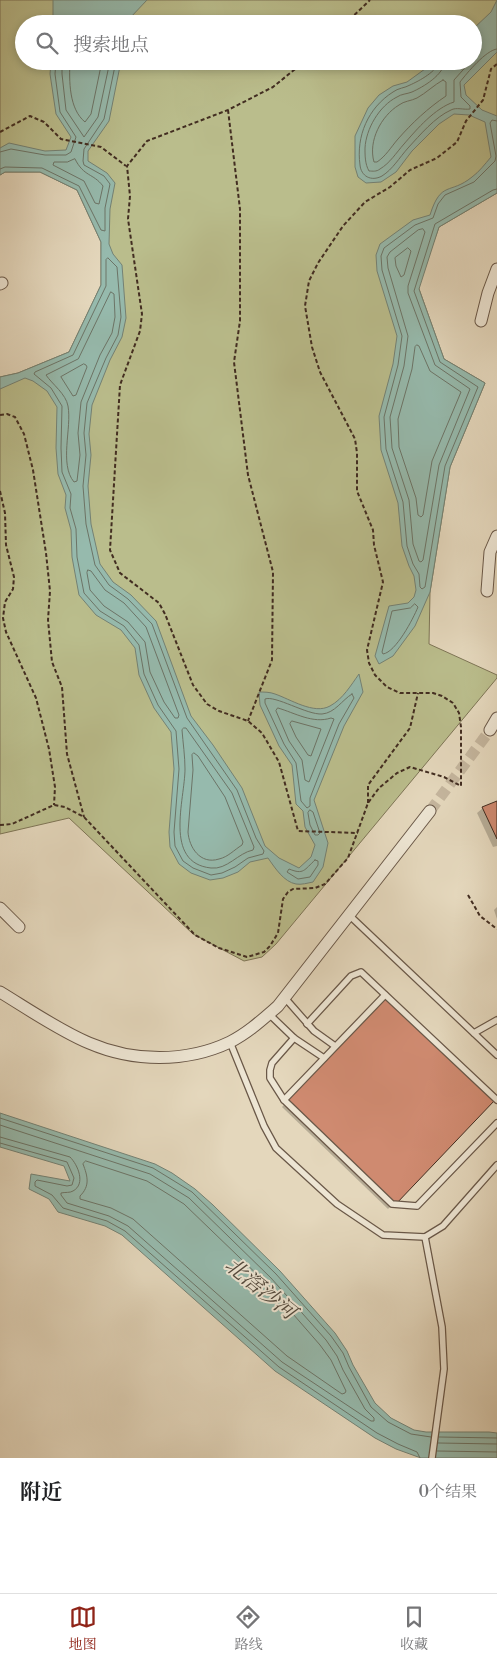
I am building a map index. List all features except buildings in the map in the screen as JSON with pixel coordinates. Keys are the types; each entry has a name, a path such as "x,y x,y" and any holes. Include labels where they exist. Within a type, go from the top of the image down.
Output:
{"street":[{"path":"481,321 488,293 497,269"},
{"path":"487,591 490,552 497,536"},
{"path":"490,730 497,718"},
{"path":"0,992 89,1043 121,1053 149,1058 173,1057 204,1051 230,1042 253,1028 284,998 430,811"},
{"path":"0,908 19,927"}],"lane":[{"path":"349,915 497,1055"},
{"path":"307,1024 351,976 361,972 497,1100"},
{"path":"284,1100 385,995"},
{"path":"284,998 314,1031 335,1046"},
{"path":"269,1014 294,1038 324,1058"},
{"path":"474,1034 497,1020"},
{"path":"294,1038 272,1063 270,1078 284,1100 392,1204 417,1206 497,1124"},
{"path":"230,1042 264,1126 276,1148 337,1204 383,1236 425,1237 443,1226 497,1165"},
{"path":"425,1237 442,1327 444,1369 432,1458"}],"path":[{"path":"354,15 370,0"},
{"path":"0,826 12,824 54,805 84,817 196,935 220,948 247,957 264,952 270,946 278,932 283,899 288,892 293,889 316,888 324,884 348,858 368,803 379,788 397,772 410,767 444,777 461,786 461,727 459,713 453,703 433,693 400,693 387,688 375,675 369,663 368,650 383,582 374,545 373,530 357,491 357,452 354,440 320,372 312,347 306,306 309,281 318,263 343,226 365,202 390,187 410,170 437,158 457,142 466,121 483,100 491,69 497,64"},
{"path":"294,70 273,87 228,110 147,141 127,166 130,196 128,219 142,314 140,331 120,385 110,550 120,573 159,603 166,614 193,685 207,704 219,712 248,721 262,733 279,762 298,831 358,833"},
{"path":"228,110 240,209 240,321 234,362 248,475 273,572 272,660 248,721"},
{"path":"0,132 30,116 44,122 61,139 101,147 127,166"},
{"path":"0,415 15,416 24,434 33,470 50,592 48,620 52,662 62,687 67,754 84,817"},
{"path":"0,491 5,513 6,545 14,577 13,589 5,602 3,618 6,632 36,698 55,787 54,805"},
{"path":"368,803 368,785 410,728 418,693"},
{"path":"468,894 480,916 497,929"}],"green space":[{"path":"0,0 497,0 497,193 439,227 418,286 444,359 485,383 450,467 430,592 429,644 497,675 497,678 276,944 262,957 244,961 193,934 69,818 0,834 0,377 18,373 69,352 101,285 101,242 77,190 40,172 5,172 0,175"}],"water":[{"path":"53,0 147,0 133,15 53,15"},
{"path":"497,0 497,52 482,67 482,20 491,12"},
{"path":"50,70 119,70 109,121 88,151 88,161 107,173 115,183 110,209 109,244 113,254 122,265 126,318 122,337 110,360 92,405 89,434 91,455 88,486 91,524 100,564 113,582 131,595 156,621 191,716 242,788 265,846 279,858 299,868 311,857 315,845 305,827 303,811 296,804 292,765 279,746 260,705 259,692 273,693 317,709 324,708 339,700 359,674 363,692 344,726 314,800 328,843 323,867 313,882 296,884 288,881 268,858 250,862 238,872 223,878 210,880 191,873 179,864 170,847 169,832 174,769 171,732 154,708 139,675 135,648 121,630 96,615 79,595 72,557 71,530 65,508 66,495 58,474 56,448 57,407 47,391 25,378 0,389 0,377 18,373 69,352 101,285 101,242 77,190 40,172 5,172 0,175 0,148 9,143 45,151 66,150 71,137 56,114"},
{"path":"424,70 479,70 464,85 466,95 482,110 497,116 497,193 439,227 419,289 444,359 485,383 450,467 430,592 415,626 393,656 379,664 375,656 389,606 408,603 414,597 416,590 414,576 402,546 398,503 381,450 379,416 393,364 397,336 377,271 376,255 380,244 413,220 430,215 434,204 442,192 458,186 472,177 491,157 485,122 469,115 454,114 439,124 412,151 396,172 381,182 366,183 358,177 355,167 355,136 368,108 379,95 393,86 407,82"},
{"name":"北滘沙河","path":"0,1113 155,1164 172,1173 195,1189 213,1205 280,1271 335,1333 375,1403 391,1418 414,1430 426,1432 497,1433 497,1458 421,1458 396,1449 375,1438 275,1371 122,1235 105,1226 58,1212 49,1199 29,1189 31,1174 70,1181 64,1166 0,1147"}],"tunnel":[{"path":"430,811 490,730"}]}
